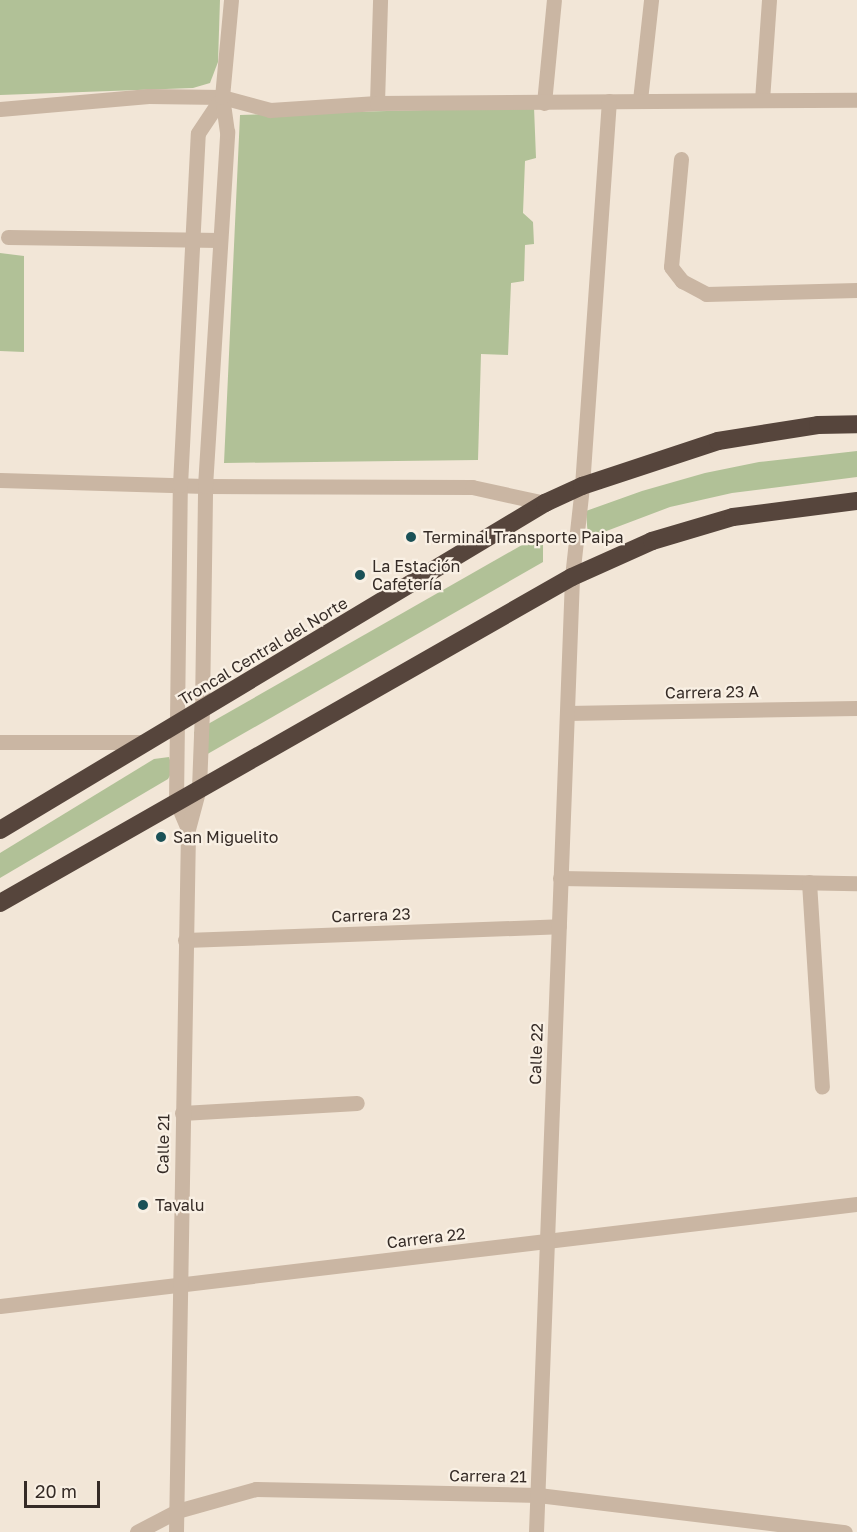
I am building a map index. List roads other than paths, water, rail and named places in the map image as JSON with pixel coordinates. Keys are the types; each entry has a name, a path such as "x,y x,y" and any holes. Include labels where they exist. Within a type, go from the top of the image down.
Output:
{"highway":[{"name":"Troncal Central del Norte","path":"0,830 545,504 582,486 718,441 818,424 857,424"},
{"path":"0,903 572,576 652,541 733,517 857,501"}],"street":[{"path":"188,829 199,788 205,486 227,132 222,97 231,0"},
{"path":"376,103 380,0"},
{"path":"544,103 554,0"},
{"path":"640,100 651,0"},
{"path":"762,100 769,0"},
{"path":"0,109 148,96 222,97 270,110 376,103 857,100"},
{"path":"188,829 176,801 180,485 198,133 222,97"},
{"name":"Calle 22","path":"536,1532 572,576 582,486 609,101"},
{"path":"681,159 671,267 682,281 706,294 857,290"},
{"path":"8,237 220,240"},
{"path":"0,480 205,486 472,488 545,504"},
{"name":"Carrera 23 A","path":"567,713 857,708"},
{"path":"0,742 148,742"},
{"name":"Calle 21","path":"176,1532 178,1287 188,829"},
{"path":"560,878 857,883"},
{"path":"808,882 822,1087"},
{"name":"Carrera 23","path":"185,940 559,926"},
{"path":"182,1113 357,1103"},
{"name":"Carrera 22","path":"0,1306 178,1287 857,1204"},
{"name":"Carrera 21","path":"137,1532 177,1511 256,1489 538,1495 844,1532"}],"place":[{"name":"Terminal Transporte Paipa","path":"411,537"},
{"name":"La Estación Cafetería","path":"360,575"},
{"name":"San Miguelito","path":"161,837"},
{"name":"Tavalu","path":"143,1205"}]}
